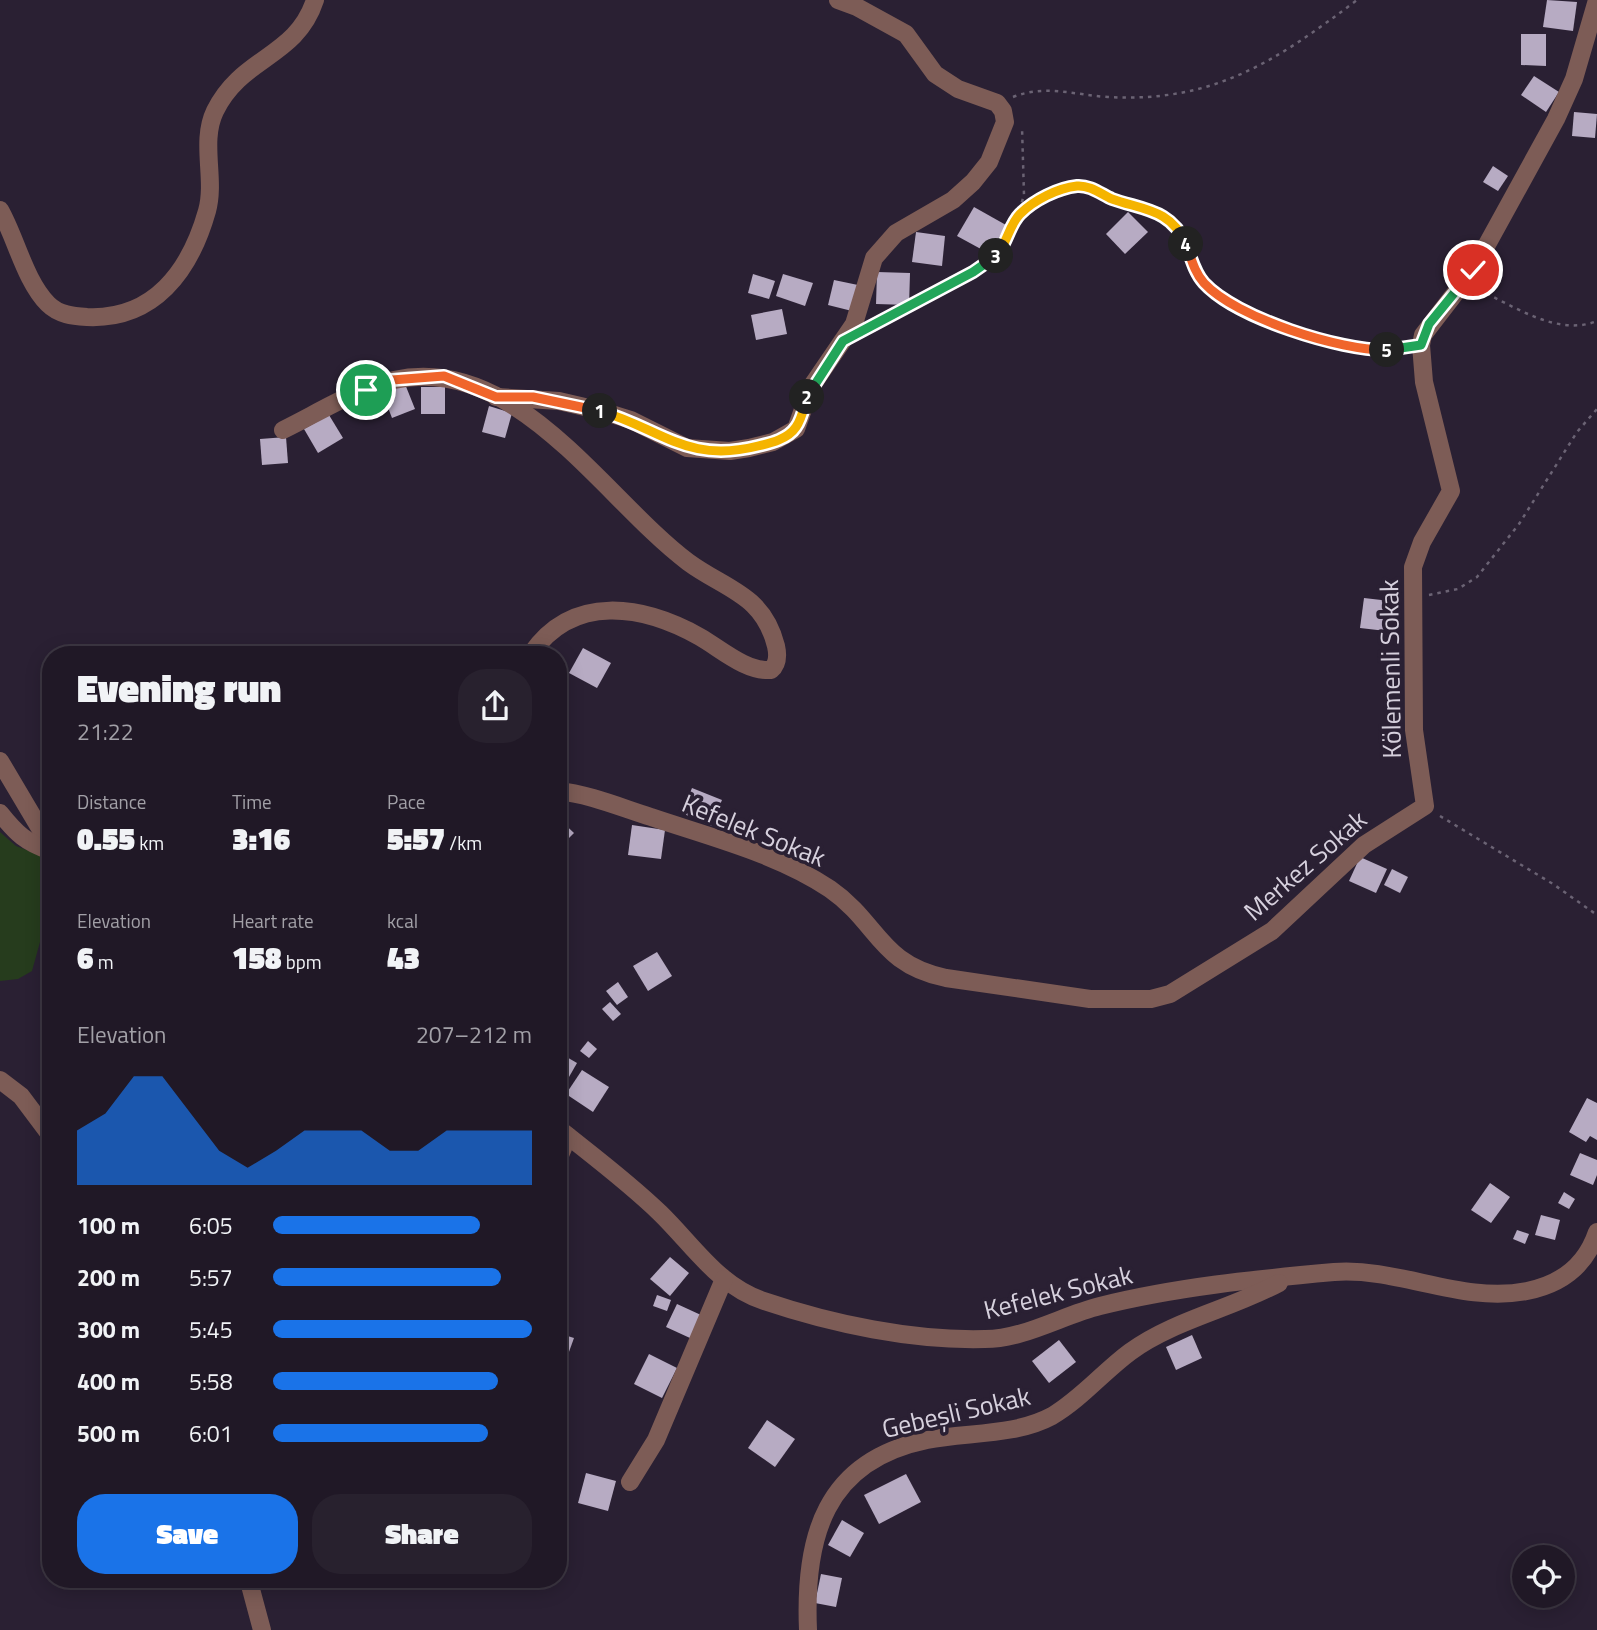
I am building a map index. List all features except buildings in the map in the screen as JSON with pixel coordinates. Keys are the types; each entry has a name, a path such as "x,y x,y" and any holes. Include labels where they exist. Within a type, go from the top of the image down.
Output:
{"street":[{"path":"0,210 34,283 47,303 61,313 96,317 123,314 151,302 183,265 207,210 209,138 216,108 228,87 244,72 292,39 305,26 314,0"},
{"path":"496,397 546,399 602,411 631,420 687,448 730,451 749,448 773,442 796,429 811,387 843,341 861,309 874,258 896,233 953,200 973,182 989,162 1005,122 1000,107 958,89 935,74 906,34 856,6 838,0"},
{"path":"1421,345 1429,324 1464,283 1567,96 1597,0"},
{"name":"Kölemenli Sokak","path":"1421,345 1428,405 1451,491 1422,542 1413,567 1414,730 1425,806"},
{"path":"283,430 366,390 420,376 444,376 496,397 554,433 612,495 672,550 704,574 747,597 772,631 778,653 776,666 772,670 753,668 696,635 644,614 619,608 602,609 561,627 545,637 538,646"},
{"path":"0,761 42,833"},
{"name":"Kefelek Sokak","path":"567,794 646,816 793,869 830,889 859,913 893,956 928,974 1090,999 1151,999"},
{"name":"Merkez Sokak","path":"1151,999 1170,994 1272,931 1364,845 1425,806"},
{"path":"0,813 29,844 42,847"},
{"path":"0,1080 22,1096 42,1124"},
{"name":"Kefelek Sokak","path":"567,1135 638,1193 724,1279 761,1300 802,1312 901,1332 1000,1338 1100,1306 1146,1296 1198,1287 1288,1279"},
{"path":"1288,1279 1335,1272 1376,1272 1463,1291 1525,1292 1549,1285 1578,1268 1591,1251 1597,1232"},
{"path":"629,1482 656,1440 724,1279"},
{"name":"Gebeşli Sokak","path":"808,1630 806,1587 810,1555 825,1511 841,1488 874,1459 928,1440 1021,1427 1051,1416 1094,1385 1129,1352 1170,1329 1247,1300 1288,1279"},
{"path":"251,1588 262,1630"}],"path":[{"path":"1000,107 1031,89 1058,89 1107,97 1174,96 1215,86 1292,49 1357,0"},
{"path":"843,341 991,262 1000,252 1018,215 1024,195 1022,125 1015,115 1000,107"},
{"path":"1018,215 1055,192 1088,187 1100,194 1146,206 1166,216 1179,229 1204,283 1241,311 1365,351 1421,345"},
{"path":"1464,283 1545,321 1572,326 1597,321"},
{"path":"1412,599 1458,589 1477,577 1519,524 1577,432 1597,409"},
{"path":"1425,806 1553,884 1597,915"}],"green space":[{"path":"0,832 16,846 42,856 42,935 32,971 18,979 0,981"}],"route":[{"path":"366,390 392,380 444,376 496,397 533,397 602,411 631,420 665,440 687,448 730,451 773,442 796,429 811,387 843,341 991,262 1009,237 1018,215 1055,192 1078,186 1088,187 1120,201 1146,206 1166,216 1179,229 1197,274 1204,283 1241,311 1365,351 1421,345 1429,324 1473,270"}]}
